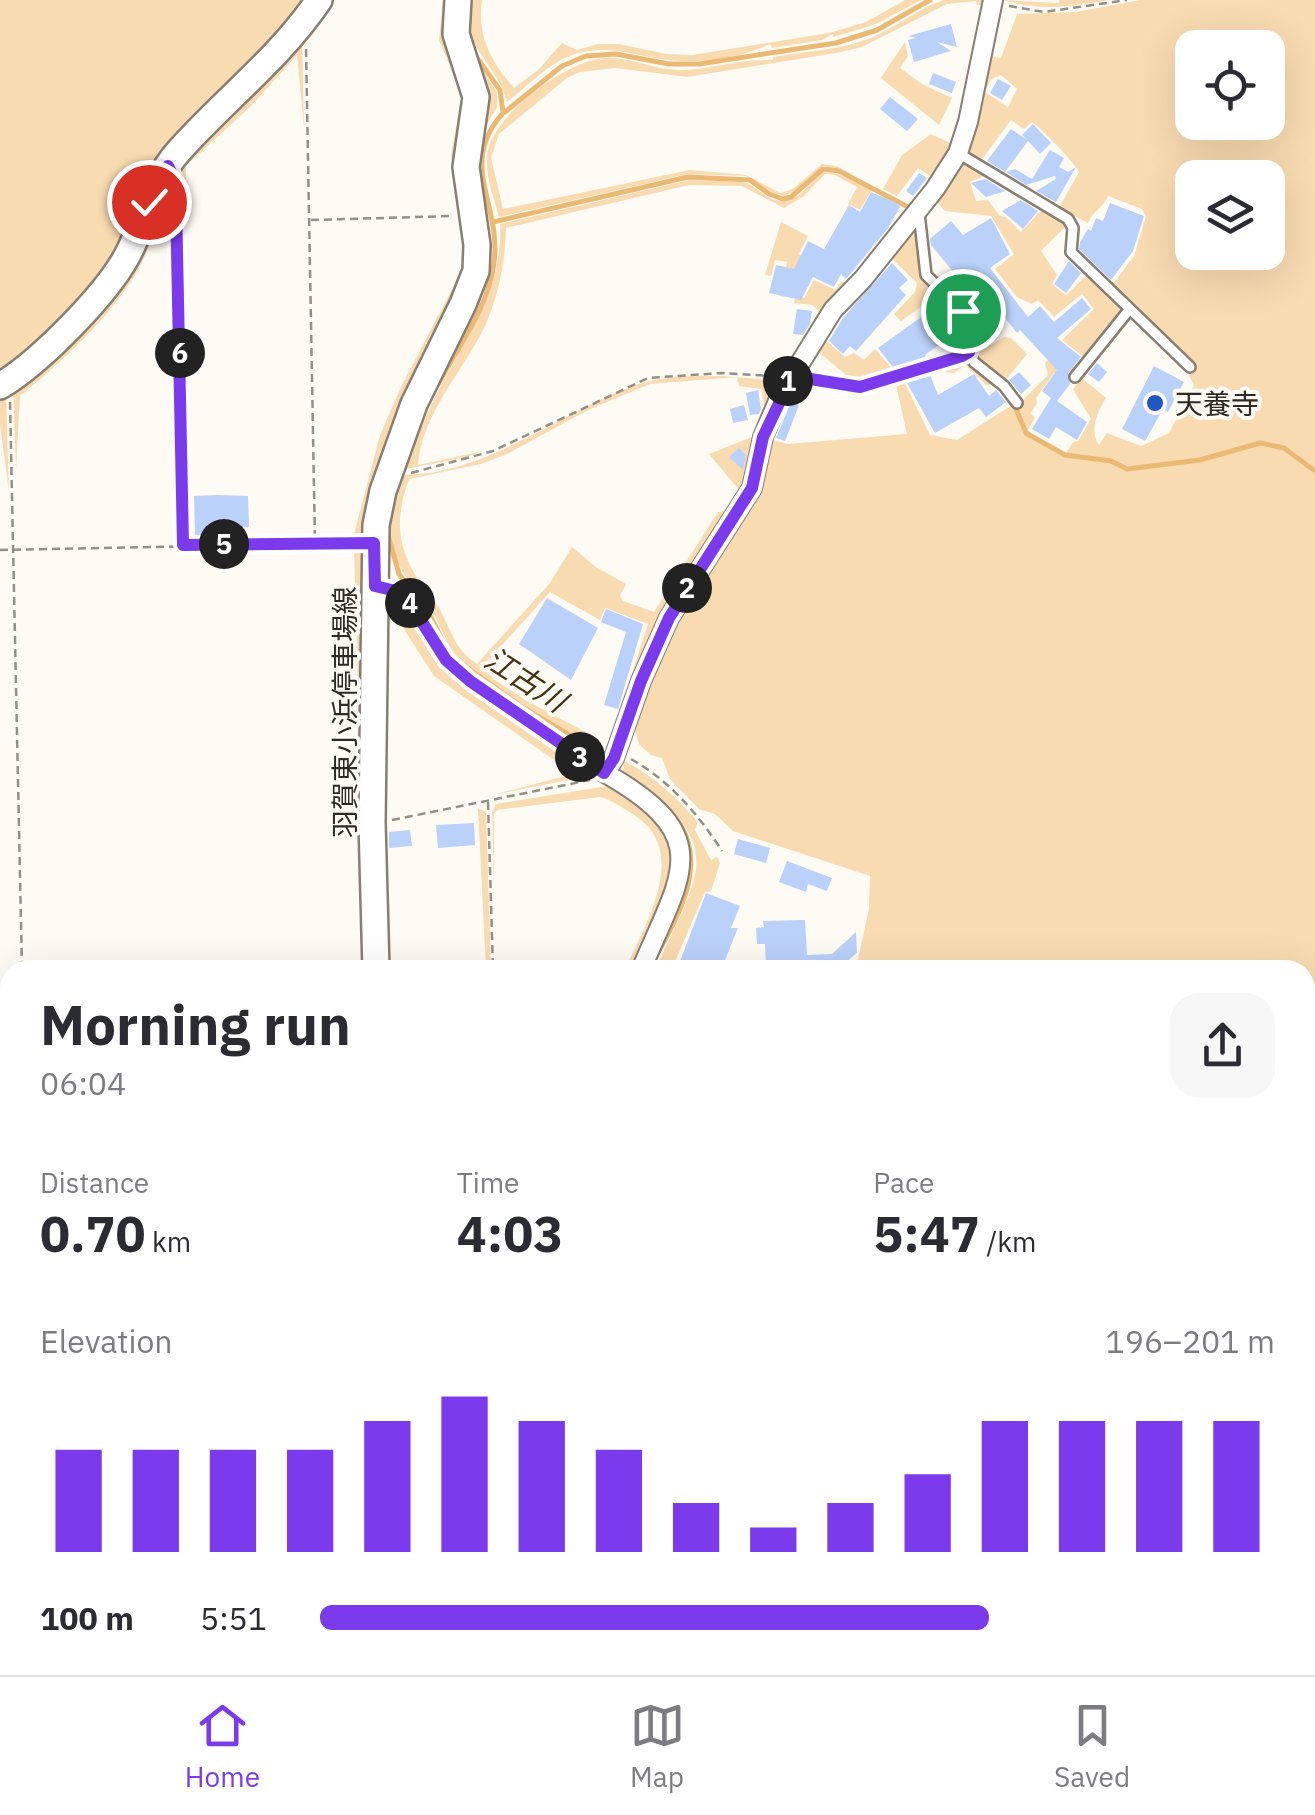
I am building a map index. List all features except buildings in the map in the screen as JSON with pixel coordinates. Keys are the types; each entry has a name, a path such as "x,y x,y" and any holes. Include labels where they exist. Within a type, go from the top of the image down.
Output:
{"main road":[{"name":"羽賀東小浜停車場線","path":"376,960 372,822 374,543 383,491 410,415 472,287 478,256 466,167 476,97 456,34 458,0"},
{"path":"5,383 32,364 118,270 177,153 250,82 312,10"}],"street":[{"path":"645,960 675,890 682,852 662,814 611,762 669,618 752,488 763,437 792,376 833,310 918,211 958,153 1000,2"}],"lane":[{"path":"958,153 1068,219 1073,228 1071,252 1190,367"},
{"path":"918,211 926,275 963,311 974,362 1004,386 1016,403"},
{"path":"1075,377 1129,310"},
{"path":"792,376 860,387 969,352"}],"path":[{"path":"1000,2 1044,12 1127,0"},
{"path":"312,10 309,220 315,543"},
{"path":"168,166 174,179 176,202 183,545"},
{"path":"309,220 473,216"},
{"path":"406,472 492,451 648,378 722,373 792,376"},
{"path":"5,383 22,960"},
{"path":"0,550 374,543"},
{"path":"375,586 400,592 446,660 470,681 611,762 649,769 704,823 722,851"},
{"path":"372,822 586,782 611,762"},
{"path":"488,800 494,960"}],"shaded area":[{"path":"0,0 311,0 182,139 125,247 81,303 0,378"},
{"path":"443,0 454,0 470,88 468,212 458,213 451,155 462,95 439,40"},
{"path":"471,0 482,0 482,26 488,48 514,88 538,70 562,43 577,50 619,44 692,55 829,33 866,22 905,0 921,0 876,24 834,37 833,34 822,40 772,48 770,44 721,58 682,61 604,50 577,53 548,68 507,102 475,44 469,18"},
{"path":"944,0 985,0 984,5 977,5 976,1 947,4 862,47 836,53 687,77 615,68 580,72 567,78 499,134 491,158 503,209 690,170 746,175 780,193 793,189 822,164 852,174 823,166 784,196 746,176 688,174 499,217 487,171 491,140 516,108 571,69 605,58 681,70 773,60 861,41"},
{"path":"1003,0 1059,3 1110,0 1043,7"},
{"path":"1141,0 1315,0 1315,960 856,960 869,908 870,876 733,831 715,814 699,809 670,779 662,758 651,755 639,744 634,726 661,650 712,556 766,438 788,444 907,434 895,380 903,379 930,435 957,440 1019,404 1048,375 1045,363 1057,352 1075,368 1068,383 1054,373 1036,398 1031,413 1035,418 1025,434 1064,457 1091,419 1073,389 1082,378 1106,398 1094,428 1099,445 1107,433 1141,446 1169,433 1194,385 1188,373 1194,365 1133,310 1113,284 1134,256 1146,216 1142,209 1108,196 1088,223 1059,208 1079,172 1032,122 1024,129 1011,120 980,162 963,151 988,56 1001,58 1017,14 1075,12","holes":["1001,75 1017,89 1008,107 985,92 991,79"]},
{"path":"302,34 304,128 297,55 252,105 186,166 183,323 178,163"},
{"path":"905,42 908,56 900,68 952,98 939,125 881,78"},
{"path":"466,46 497,92 497,107 480,136 477,173 490,240 487,282 436,380 466,307"},
{"path":"931,134 954,148 935,179 918,168 897,196 883,189 902,155"},
{"path":"968,164 984,176 970,182 976,201 988,200 1000,216 1021,232 1043,208 1067,225 1041,251 1057,275 1052,284 1066,295 1089,273 1122,307 1121,315 1085,358 1062,340 1094,309 1082,294 1054,317 1038,300 1032,304 1017,297 995,269 1014,254 991,216 945,211 933,198 957,165"},
{"path":"823,172 838,174 885,195 871,191 860,210 848,204 857,187 825,174 804,196 784,208 742,186 689,185 506,228 500,278 490,314 435,410 418,465 479,452 536,429 467,457 406,469 432,404 491,288 500,246 500,224 689,180 738,181 773,200 785,201 798,196"},
{"path":"164,184 171,187 175,279 167,202 139,268 116,303 69,353 20,396 16,469 13,388 37,369"},
{"path":"460,220 469,220 474,245 370,533 353,538 380,435 461,272"},
{"path":"781,222 808,236 799,254 805,258 790,291 804,298 814,280 836,290 841,281 849,285 824,315 812,305 780,296 787,262 775,260 771,276 765,275"},
{"path":"917,224 922,276 959,311 943,299 932,299 901,321 894,314 915,292 917,283 888,255"},
{"path":"994,325 1002,332 972,351 970,334"},
{"path":"821,336 845,357 854,353 864,360 875,349 897,374 861,384 842,383 845,374 815,349"},
{"path":"1004,337 1011,338 1027,354 1004,382 973,356"},
{"path":"966,358 998,385 986,385 965,365 954,373 931,370"},
{"path":"736,377 650,384 588,410 507,454 481,464 409,479 404,493 400,532 406,557 460,648 477,664 550,583 572,547 626,584 620,596 623,601 654,612 718,512 725,511 739,490 709,454 757,435 751,478 624,715 627,689 648,624 605,608 600,620 550,592 484,665 494,674 492,678 527,701 597,738 609,758 594,744 498,689 452,650 395,554 391,525 396,500 404,475 467,464 639,384 670,378"},
{"path":"737,377 781,381 766,414 761,389 739,386"},
{"path":"6,394 9,492 0,424 0,395"},
{"path":"354,548 369,551 362,830"},
{"path":"385,597 405,601 444,661 468,683 596,772 488,796 574,774 434,676 391,609 383,615 385,817 380,815 380,601"},
{"path":"473,678 596,756 601,765 599,765"},
{"path":"624,761 673,796 698,822 695,830 711,860 717,857 720,863 711,891 705,892 676,960 660,960 694,881 696,859 692,839 679,819 623,771"},
{"path":"614,785 649,806 679,853 641,960 630,960 652,910 661,868 659,848 651,830 617,804 600,797 497,810 494,888 492,812 496,804"},
{"path":"478,808 486,812 491,960 486,960"}],"waterway":[{"path":"505,112 562,66 586,56 616,54 669,64 699,64 836,43 877,30 930,0"},
{"name":"江古川","path":"438,384 479,311 494,263 495,242 484,185 483,150 503,113 500,90 475,55"},
{"path":"493,222 688,177 750,180 783,199 791,197 823,169 839,171 910,208"},
{"path":"1014,404 1026,433 1065,455 1111,461 1127,469 1200,460 1260,443 1284,448 1315,471"},
{"name":"江古川","path":"388,535 399,574 432,619 447,650 522,707 598,752 624,776"},
{"name":"江古川","path":"655,958 685,897 691,856 686,836 657,800"}],"place":[{"name":"天養寺","path":"1155,403"}],"route":[{"path":"149,202 168,166 174,179 176,202 183,545 374,543 375,586 400,592 408,600 446,660 470,681 604,773 610,768 669,618 752,488 763,437 792,376 860,387 962,356 969,352 963,311"}]}
